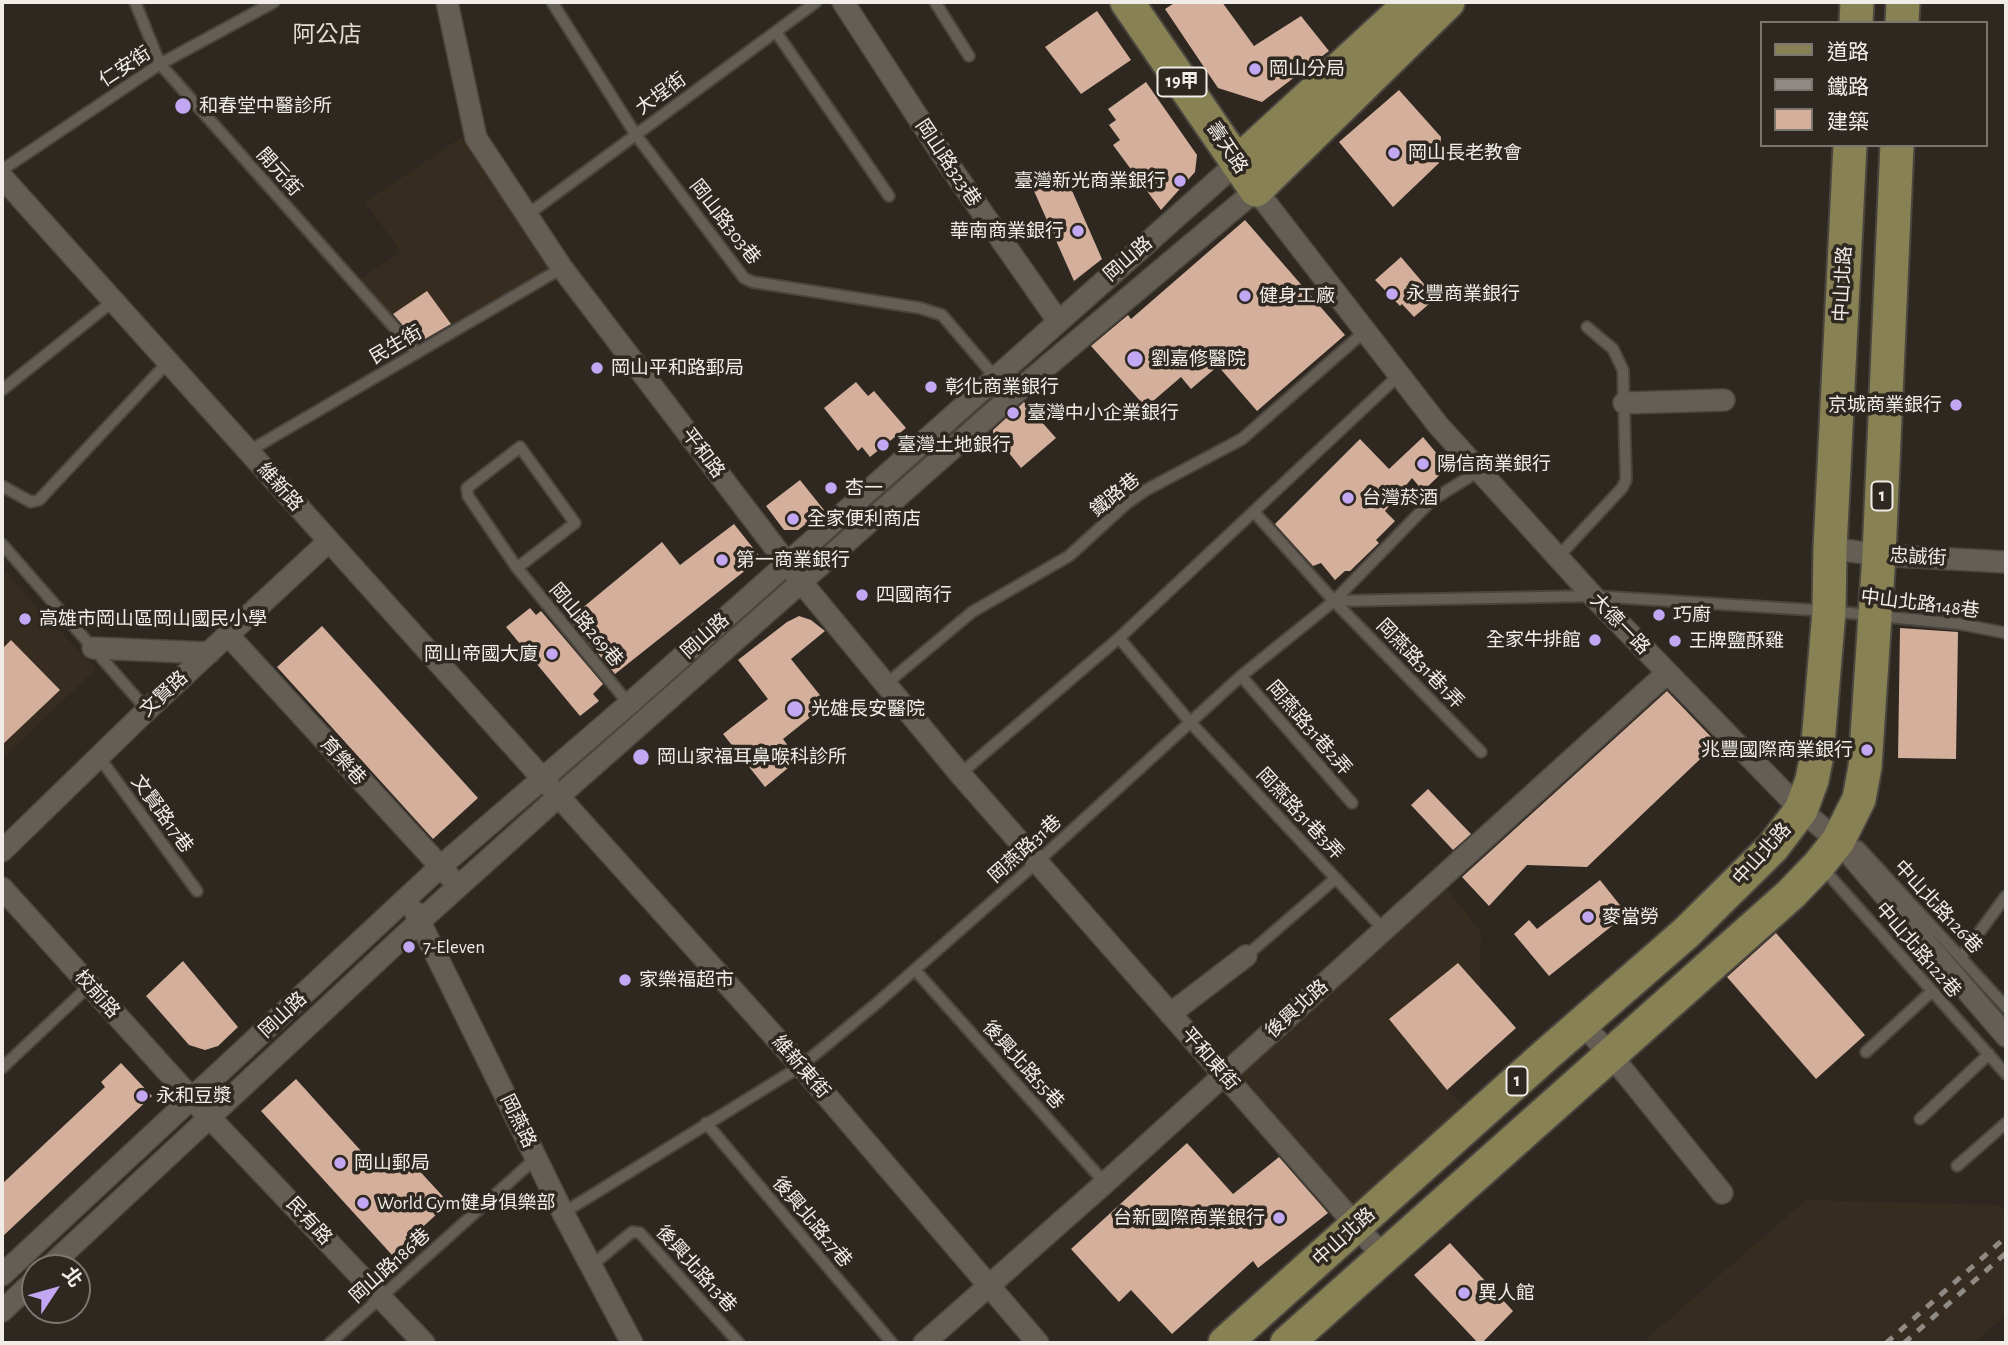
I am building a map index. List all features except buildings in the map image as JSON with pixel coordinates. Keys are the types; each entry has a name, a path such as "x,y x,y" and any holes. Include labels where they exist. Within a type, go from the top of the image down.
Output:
{"main road":[{"name":"壽天路","path":"1127,2 1256,190"},
{"path":"1856,21 1857,2"},
{"path":"1902,21 1903,2"},
{"name":"岡山路","path":"1237,163 1431,5"},
{"name":"岡山路","path":"1256,190 1431,5"},
{"name":"中山北路","path":"1225,1343 1686,933 1773,847 1801,810 1817,755 1829,611 1850,147"},
{"name":"1","path":"1287,1343 1791,894 1838,841 1859,799 1865,767 1879,555 1897,147"}],"street":[{"name":"平和路","path":"447,2 476,138 562,268 802,583 1036,863"},
{"name":"岡山路323巷","path":"843,2 947,162 1058,321"},
{"name":"岡山路","path":"2,1275 193,1100 440,867 629,704 1237,163"},
{"name":"維新路","path":"2,177 559,796"},
{"name":"岡山路","path":"63,1254 420,921 559,796 1014,394 1256,190"},
{"name":"大德一路","path":"1256,190 1438,425 1592,596 1801,810 1838,841 2006,1037"},
{"path":"1624,403 1724,400"},
{"name":"文賢路","path":"2,851 147,710 330,541"},
{"name":"忠誠街","path":"1830,548 1879,555 2006,562"},
{"name":"育樂巷","path":"228,635 458,887"},
{"path":"93,648 209,653"},
{"name":"後興北路","path":"924,1343 1105,1183 1667,673"},
{"name":"維新東街","path":"559,796 801,1066 1038,1343"},
{"name":"平和東街","path":"1036,863 1383,1256"},
{"name":"校前路","path":"2,888 193,1100"},
{"name":"岡燕路","path":"408,897 563,1213 632,1343"},
{"path":"1170,1014 1246,956"},
{"path":"1582,1024 1610,1054 1722,1193"},
{"name":"民有路","path":"193,1100 424,1343"},
{"path":"2,1311 21,1293"}],"lane":[{"name":"開元街","path":"135,2 160,64 417,353"},
{"name":"仁安街","path":"2,170 160,64 274,2"},
{"name":"岡山路303巷","path":"552,2 636,135 744,278 753,282 920,308 942,315 995,377 1014,394"},
{"name":"大埕街","path":"527,215 816,2"},
{"path":"935,2 969,56"},
{"path":"776,32 890,196"},
{"name":"民生街","path":"248,452 562,268"},
{"path":"2,390 113,301"},
{"path":"1557,558 1622,488 1626,480 1623,370 1613,349 1587,327"},
{"name":"鐵路巷","path":"886,684 972,612 1069,556 1126,504 1146,490 1241,439 1364,331"},
{"path":"2,486 31,502 39,500 168,362"},
{"path":"960,774 1119,638 1399,375"},
{"name":"岡山路269巷","path":"517,568 575,523 520,447 467,488 468,496 517,568 629,704"},
{"name":"岡燕路31巷","path":"563,1213 801,1066 1036,863 1241,676 1334,601 1432,500 1479,471"},
{"name":"岡燕路31巷1弄","path":"1254,512 1334,601 1481,752"},
{"path":"2,544 147,710"},
{"name":"中山北路148巷","path":"1334,601 1592,596 1874,615 1960,624 2006,634"},
{"name":"岡燕路31巷3弄","path":"1119,638 1191,722 1384,930"},
{"name":"岡燕路31巷2弄","path":"1241,676 1352,803"},
{"name":"文賢路17巷","path":"99,757 197,891"},
{"name":"中山北路126巷","path":"1838,841 1860,847 2006,1007"},
{"name":"中山北路122巷","path":"1838,841 1828,874 2006,1074"},
{"path":"1246,956 1336,878"},
{"path":"1961,957 2006,896"},
{"name":"後興北路55巷","path":"915,970 1105,1183"},
{"path":"2,1068 90,985"},
{"path":"1866,1052 1931,992"},
{"path":"1920,1119 1989,1054"},
{"path":"1957,1166 2006,1123"},
{"name":"後興北路27巷","path":"706,1124 892,1343"},
{"name":"岡山路186巷","path":"330,1343 536,1158"},
{"name":"後興北路13巷","path":"591,1266 632,1232 640,1233 739,1343"}],"shaded area":[{"path":"474,129 562,268 455,330 427,291 386,319 354,283 401,252 365,202"},
{"name":"高雄市岡山區岡山國民小學","path":"2,569 96,669 2,759"},
{"path":"1439,879 1481,932 1480,987 1458,963 1390,1019 1474,1120 1357,1226 1219,1079"},
{"path":"1806,1200 1999,1205 2006,1213 2006,1315 1974,1343 1642,1343"}],"railway":[{"path":"1886,1343 2006,1237"},
{"path":"1904,1343 2006,1253"}],"place":[{"name":"岡山分局","path":"1255,69"},
{"name":"和春堂中醫診所","path":"183,106"},
{"name":"岡山長老教會","path":"1394,153"},
{"name":"臺灣新光商業銀行","path":"1180,181"},
{"name":"華南商業銀行","path":"1078,231"},
{"name":"永豐商業銀行","path":"1392,294"},
{"name":"健身工廠","path":"1245,296"},
{"name":"劉嘉修醫院","path":"1135,359"},
{"name":"岡山平和路郵局","path":"597,368"},
{"name":"彰化商業銀行","path":"931,387"},
{"name":"京城商業銀行","path":"1956,405"},
{"name":"臺灣中小企業銀行","path":"1013,413"},
{"name":"臺灣土地銀行","path":"883,445"},
{"name":"陽信商業銀行","path":"1423,464"},
{"name":"杏一","path":"831,488"},
{"name":"台灣菸酒","path":"1348,498"},
{"name":"全家便利商店","path":"793,519"},
{"name":"第一商業銀行","path":"722,560"},
{"name":"四國商行","path":"862,595"},
{"name":"巧廚","path":"1659,615"},
{"name":"高雄市岡山區岡山國民小學","path":"25,619"},
{"name":"全家牛排館","path":"1595,640"},
{"name":"王牌鹽酥雞","path":"1675,641"},
{"name":"岡山帝國大廈","path":"552,654"},
{"name":"光雄長安醫院","path":"795,709"},
{"name":"兆豐國際商業銀行","path":"1867,750"},
{"name":"岡山家福耳鼻喉科診所","path":"641,757"},
{"name":"麥當勞","path":"1588,917"},
{"name":"7-Eleven","path":"409,947"},
{"name":"家樂福超市","path":"625,980"},
{"name":"永和豆漿","path":"142,1096"},
{"name":"岡山郵局","path":"340,1163"},
{"name":"World Gym健身俱樂部","path":"363,1203"},
{"name":"台新國際商業銀行","path":"1279,1218"},
{"name":"異人館","path":"1464,1293"}],"district":[{"name":"阿公店","path":"327,35"}]}
